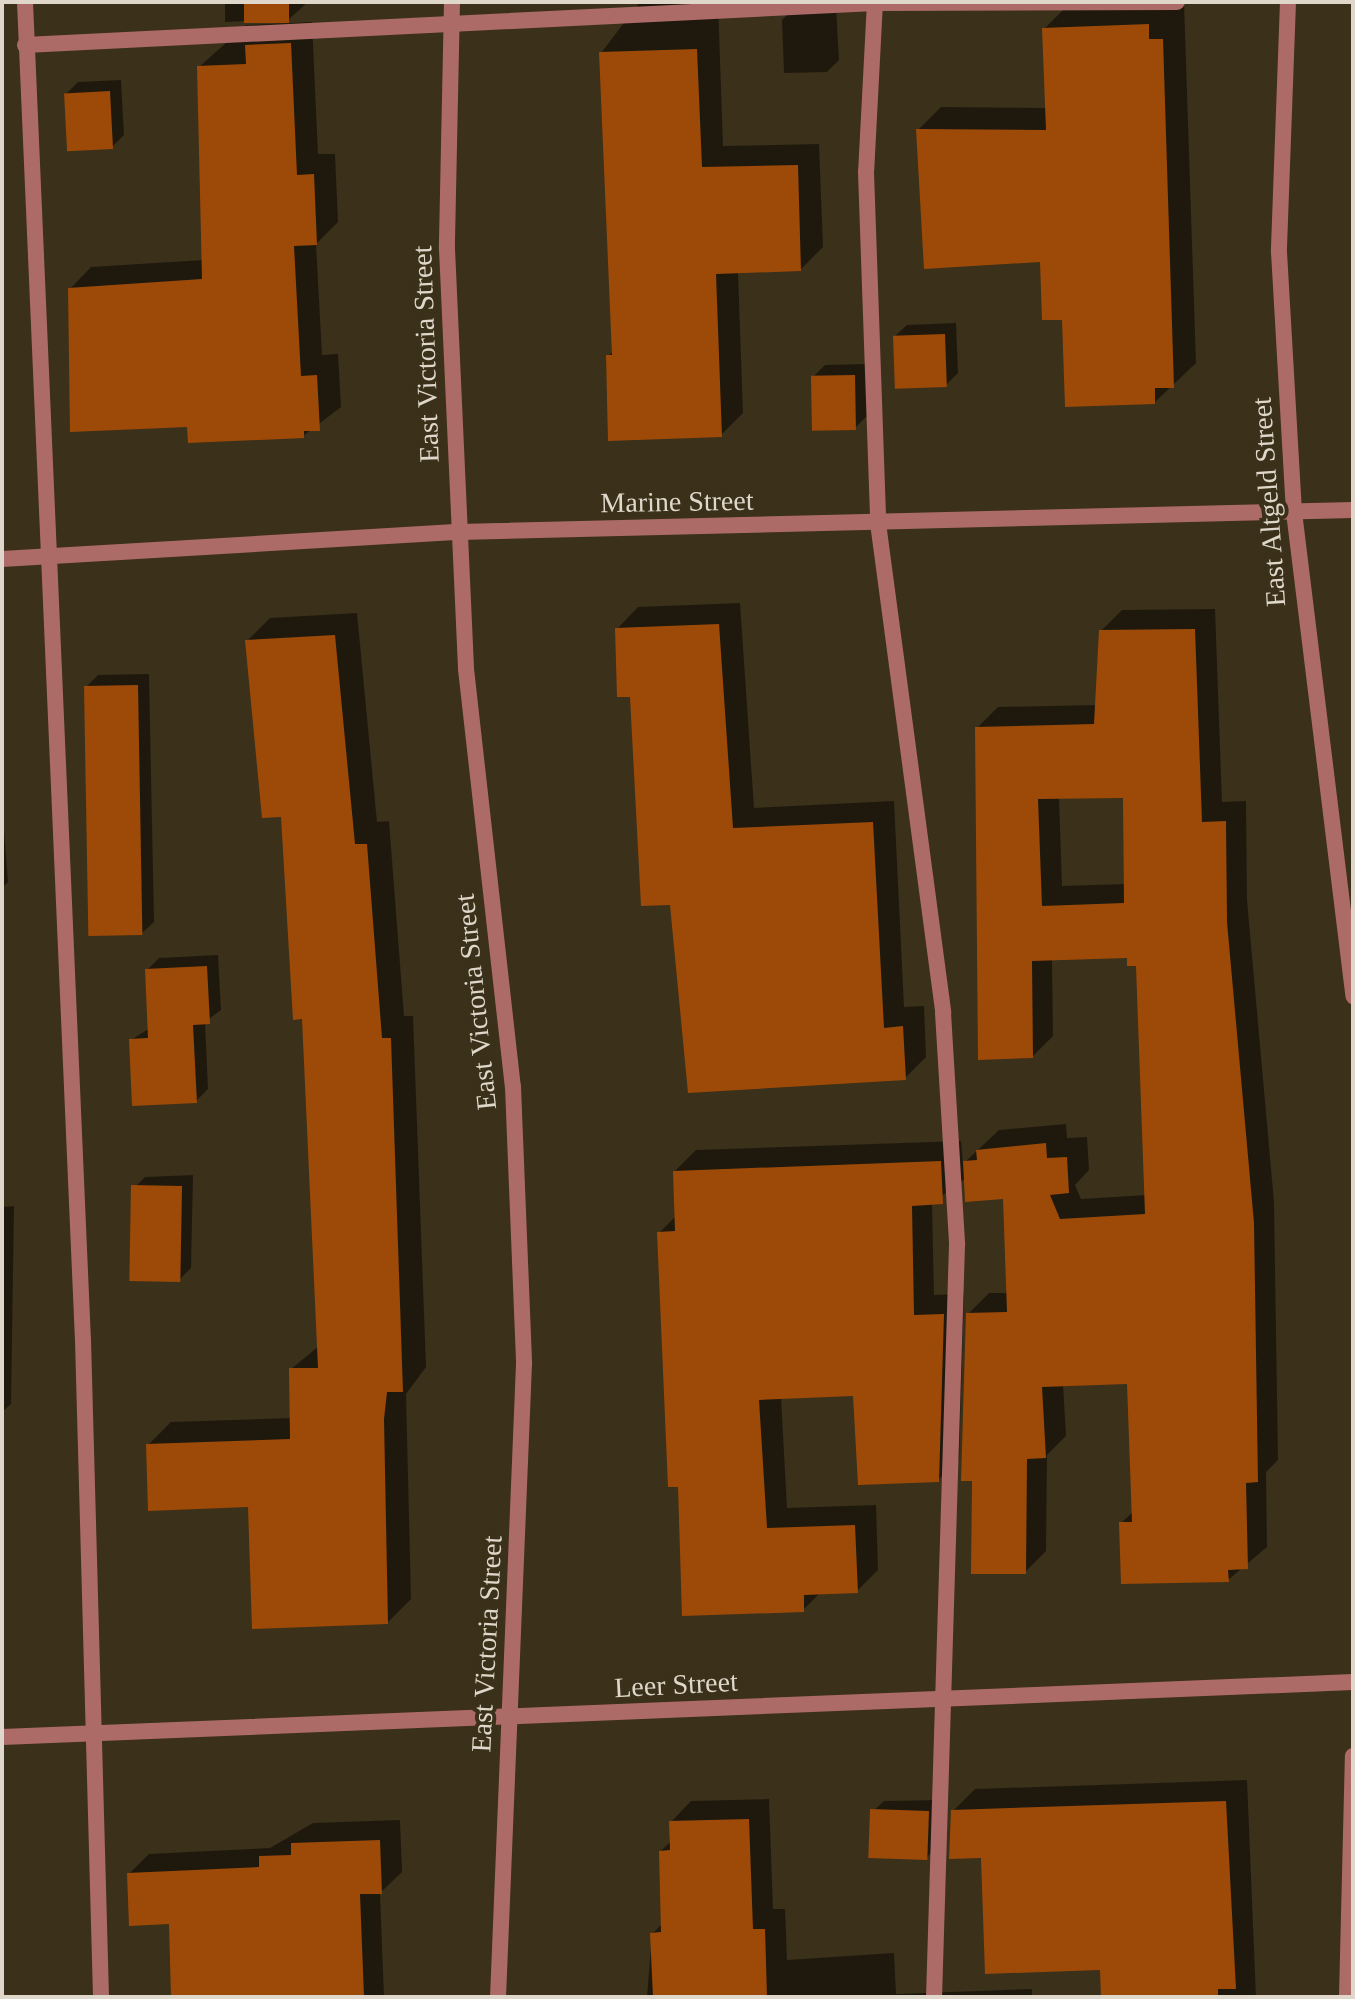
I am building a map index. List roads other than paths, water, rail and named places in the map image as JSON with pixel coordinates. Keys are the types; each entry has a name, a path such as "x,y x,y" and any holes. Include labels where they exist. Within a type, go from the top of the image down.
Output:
{"street":[{"path":"25,2 83,1340 91,1733 101,1997"},
{"name":"East Victoria Street","path":"452,2 447,249 466,669 521,1212 521,1493 508,1718 498,1997"},
{"path":"25,45 451,26 875,2 1177,2"},
{"path":"875,2 866,172 878,523 943,1013 957,1245 934,1997"},
{"name":"East Altgeld Street","path":"1288,2 1279,252 1294,512 1353,996"},
{"name":"Marine Street","path":"2,559 459,532 1353,510"},
{"name":"Leer Street","path":"2,1737 1353,1682"},
{"path":"1347,1997 1353,1756"}]}
